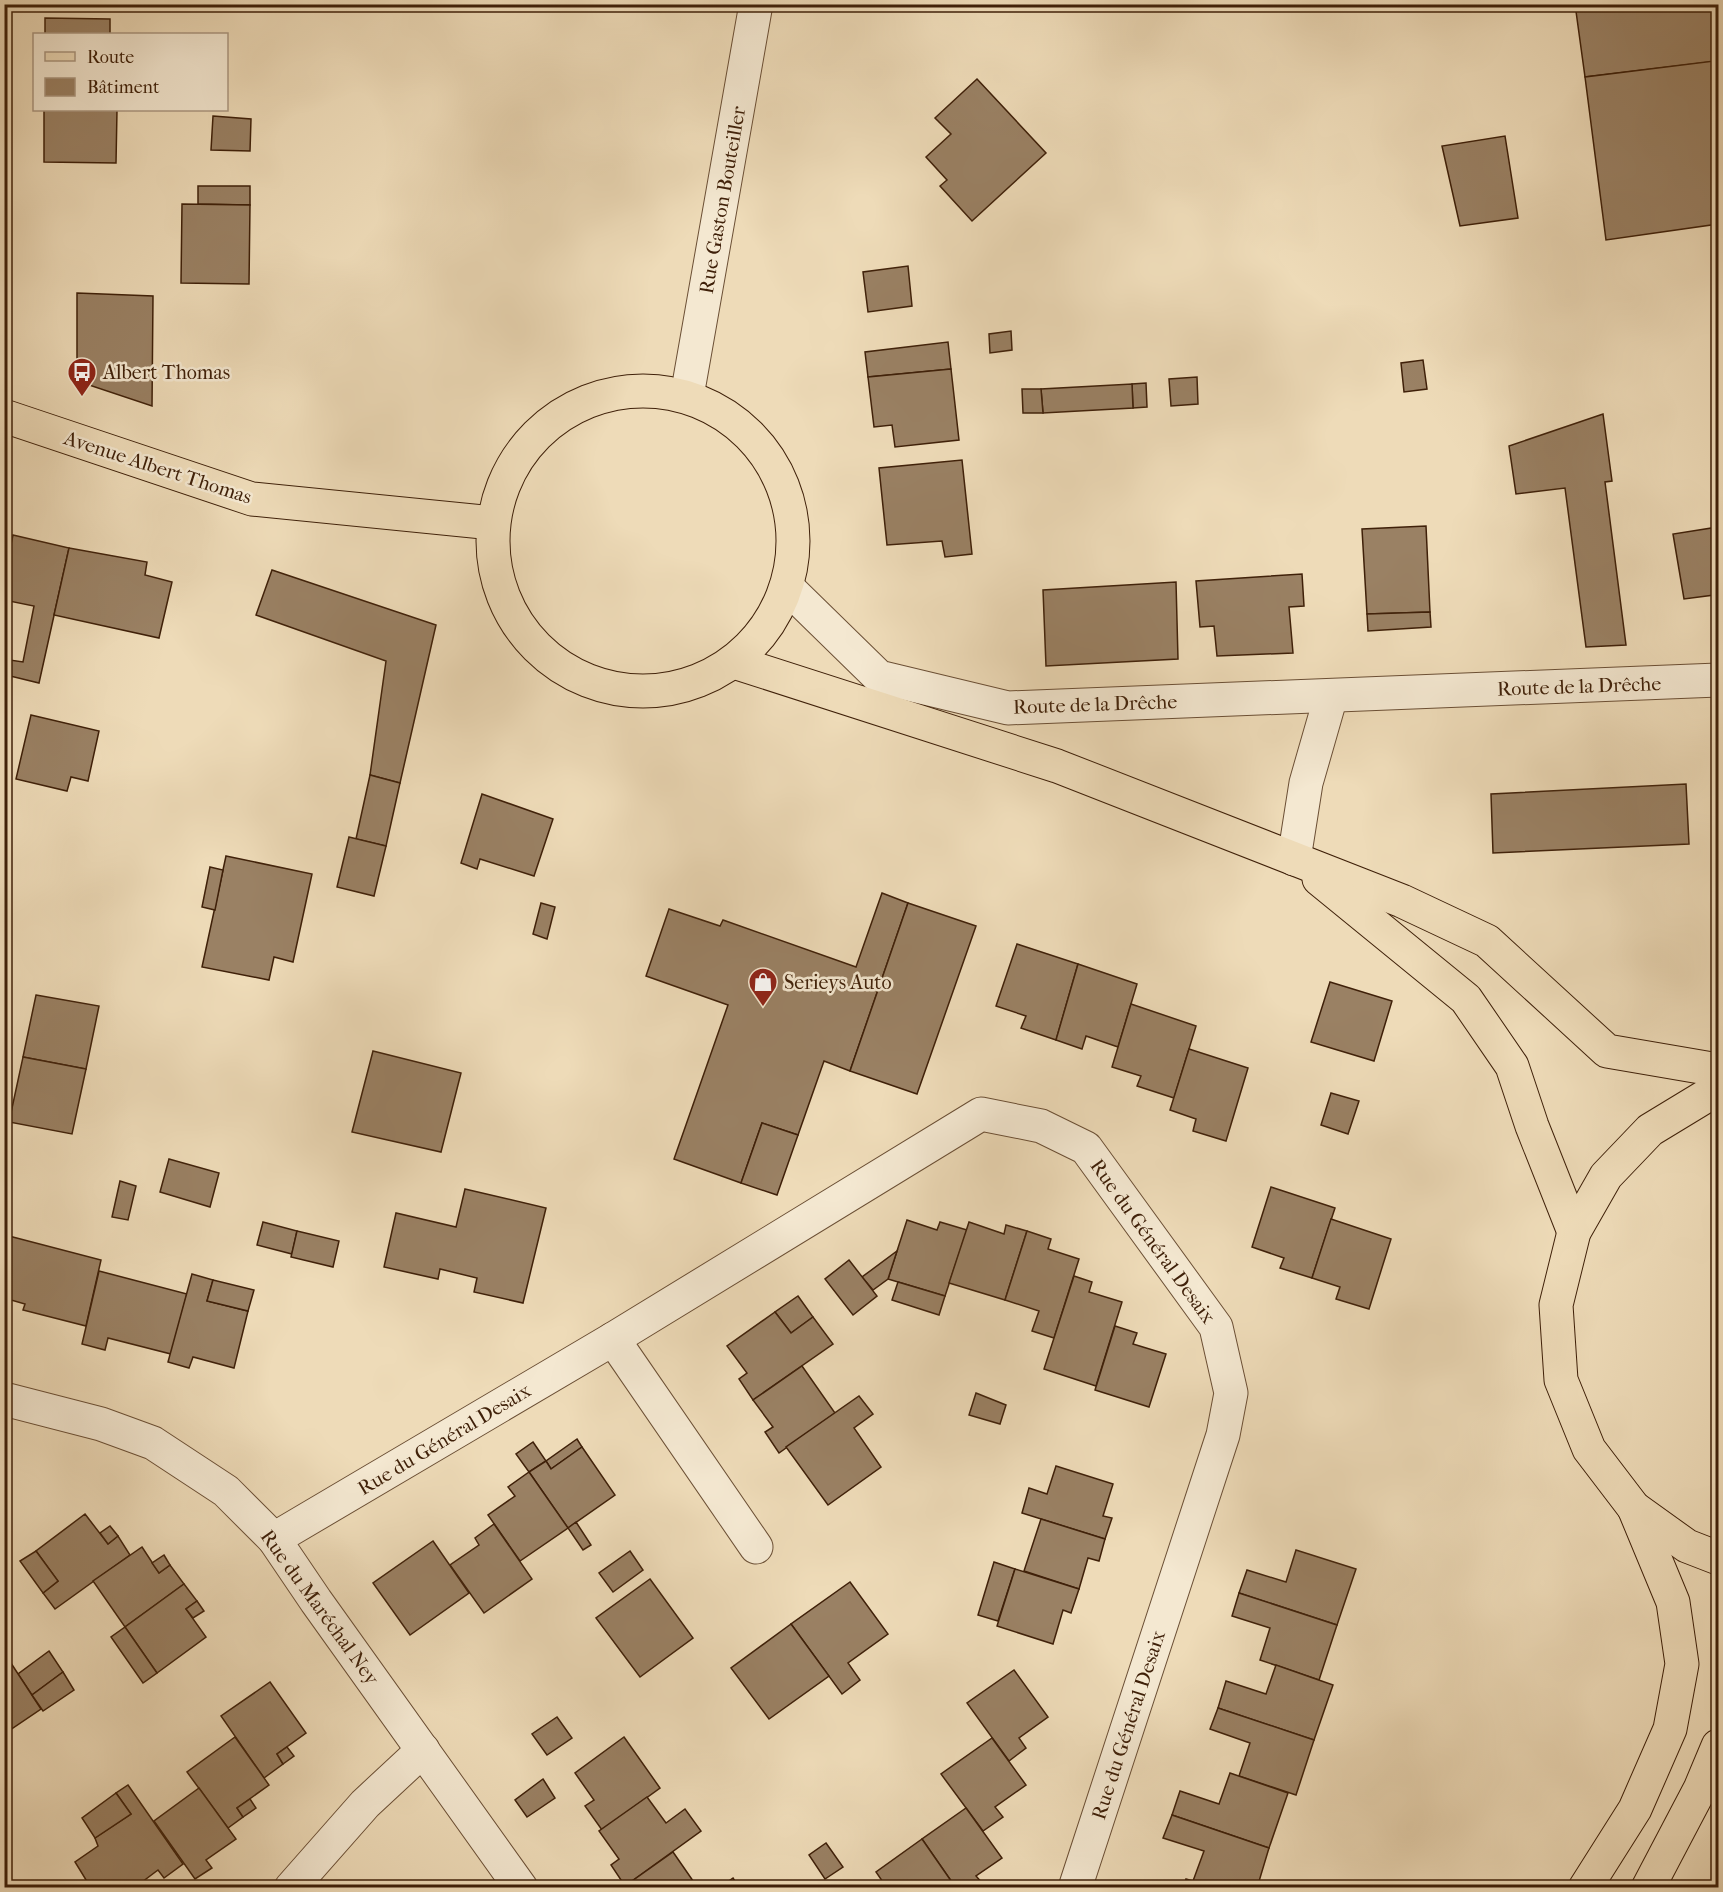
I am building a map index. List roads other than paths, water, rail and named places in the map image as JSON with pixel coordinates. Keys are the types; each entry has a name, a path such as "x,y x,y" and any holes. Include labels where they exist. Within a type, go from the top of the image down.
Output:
{"main road":[{"path":"650,390 687,396 733,419 768,457 790,504 790,590 775,614 734,662 689,685 640,692 591,683 547,658 514,620 496,573 493,523 503,486 520,453 546,426 577,405 613,393 631,391 650,390"},
{"name":"Avenue Albert Thomas","path":"4,416 252,499 493,523"},
{"path":"734,662 1057,766 1402,902 1487,941 1607,1050 1719,1070"},
{"path":"1294,859 1466,999 1512,1066 1532,1126 1574,1232"},
{"path":"1585,1887 1635,1809 1670,1729 1682,1664 1673,1602 1634,1508 1588,1449 1561,1380 1556,1305 1574,1232 1606,1176 1650,1130 1706,1096 1719,1093"},
{"path":"1634,1508 1687,1546 1719,1558"},
{"path":"1648,1887 1700,1789 1719,1746"}],"street":[{"name":"Rue Gaston Bouteiller","path":"687,396 756,4"},
{"name":"Route de la Drêche","path":"790,590 879,677 1008,708 1719,680"},
{"path":"1294,859 1306,783 1331,696"},
{"name":"Rue du Général Desaix","path":"274,1539 613,1339 981,1114 1041,1126 1086,1148 1216,1328 1231,1393 1223,1435 1075,1887"},
{"path":"613,1339 756,1547"},
{"name":"Rue du Maréchal Ney","path":"4,1399 101,1424 153,1443 226,1491 274,1539 521,1887"},
{"path":"291,1887 365,1804 423,1750"}],"place":[{"name":"Albert Thomas","path":"82,398"},
{"name":"Serieys Auto","path":"763,1008"}]}
